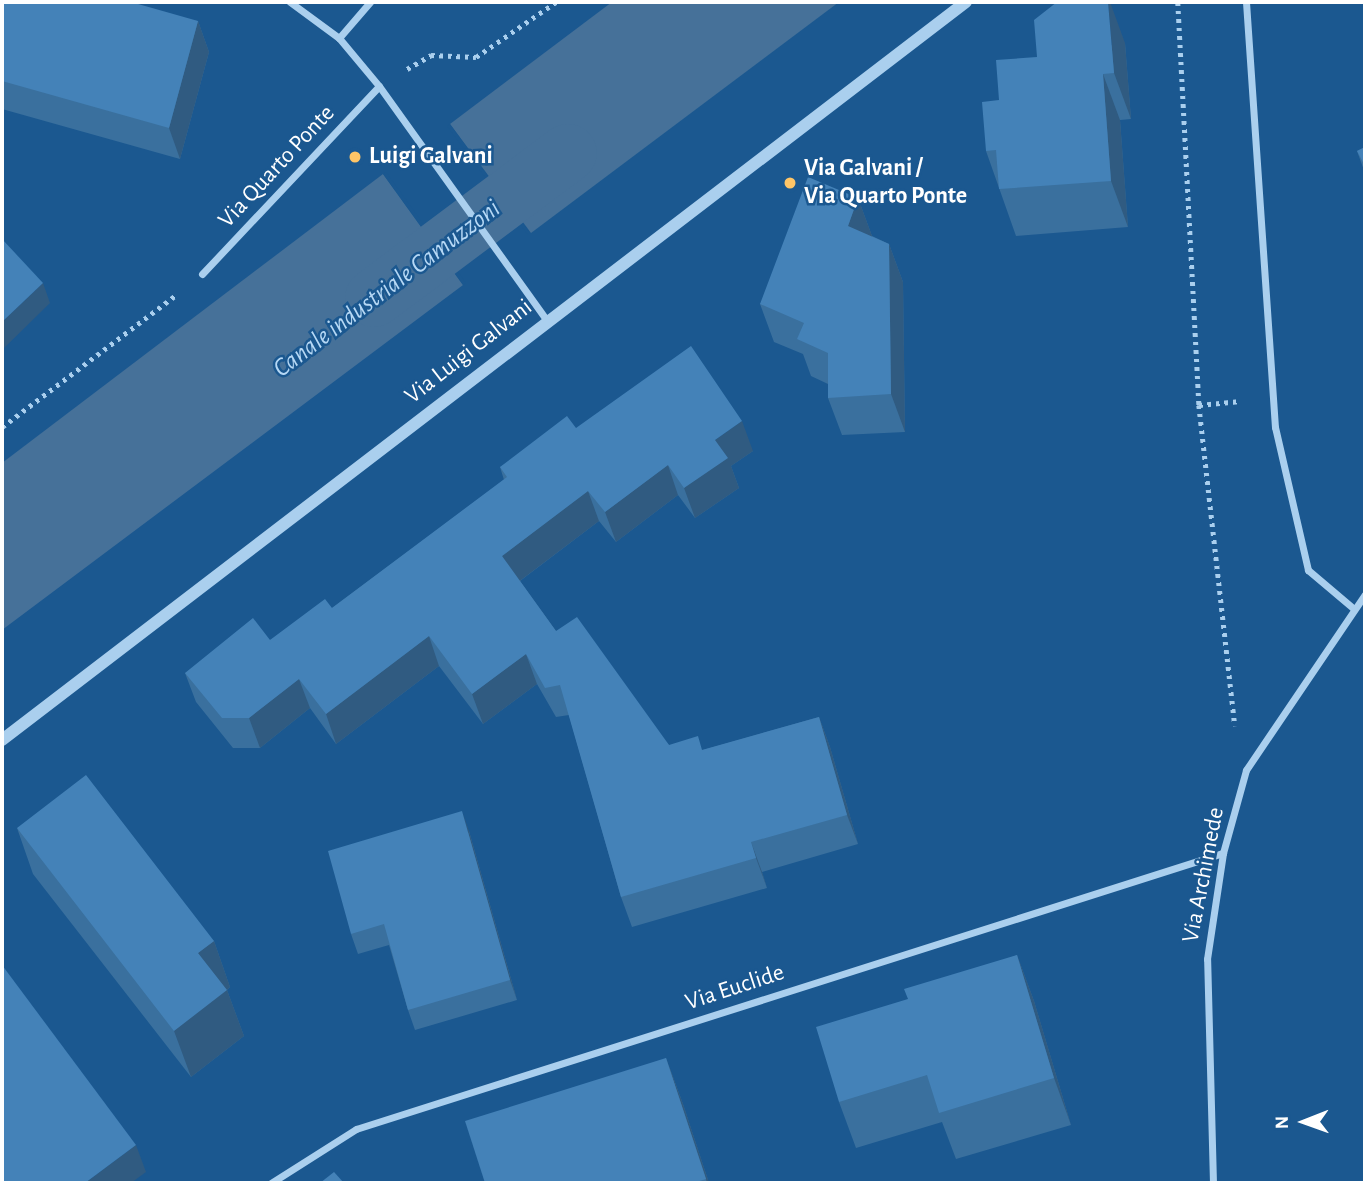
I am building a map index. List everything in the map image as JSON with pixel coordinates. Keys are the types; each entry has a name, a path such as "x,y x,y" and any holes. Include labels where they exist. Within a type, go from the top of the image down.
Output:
{"street":[{"path":"290,2 339,38 380,86 546,320"},
{"path":"339,38 370,2"},
{"name":"Via Luigi Galvani","path":"2,740 546,320 966,2"},
{"path":"1246,2 1272,408 1308,570 1353,608 1365,604"},
{"name":"Via Quarto Ponte","path":"202,274 380,86"},
{"name":"Via Archimede","path":"1213,1183 1207,959 1223,853 1246,770 1365,594"},
{"name":"Via Euclide","path":"271,1183 356,1129 1223,853"}],"path":[{"path":"380,86 431,55 477,57 556,2"},
{"path":"1178,2 1199,405 1229,699 1246,770"},
{"path":"2,426 202,274"},
{"path":"1199,405 1248,401"}],"water":[{"path":"612,2 839,2 531,233 450,124"},
{"path":"383,174 463,285 2,630 2,463"}],"pier":[{"path":"450,124 530,233 528,235 447,126"},
{"path":"386,172 466,283 463,285 383,174"}],"building":[{"path":"2,2 131,2 198,21 169,128 2,81"},
{"path":"1057,2 1108,2 1114,73 1103,74 1111,181 999,189 996,150 986,151 982,102 999,100 996,60 1037,57 1034,20"},
{"path":"1365,147 1365,166 1357,151"},
{"path":"808,177 858,198 848,226 889,244 891,394 828,398 828,353 797,339 804,323 760,304"},
{"path":"2,239 43,283 2,322"},
{"path":"691,346 742,421 715,440 728,458 684,488 668,465 605,512 588,491 502,556 556,631 577,617 669,745 698,736 702,750 819,717 847,815 751,842 756,858 621,897 560,685 545,688 526,654 472,694 429,636 326,714 299,679 249,718 222,718 185,673 253,618 270,640 325,599 332,608 507,477 500,467 567,416 576,428"},
{"path":"86,775 214,941 198,953 227,990 174,1031 17,828"},
{"path":"462,811 510,980 408,1010 384,924 351,934 328,851"},
{"path":"1017,955 1054,1078 939,1113 927,1075 839,1102 816,1027 908,999 904,989"},
{"path":"2,965 136,1145 85,1183 2,1183"},
{"path":"666,1058 706,1179 693,1183 485,1183 465,1121"},
{"path":"334,1172 344,1183 320,1183"}],"waterway":[{"name":"Canale industriale Camuzzoni","path":"374,298 568,153"}],"place":[{"name":"Luigi Galvani","path":"355,157"},
{"name":"Via Galvani / Via Quarto Ponte","path":"790,183"}]}
